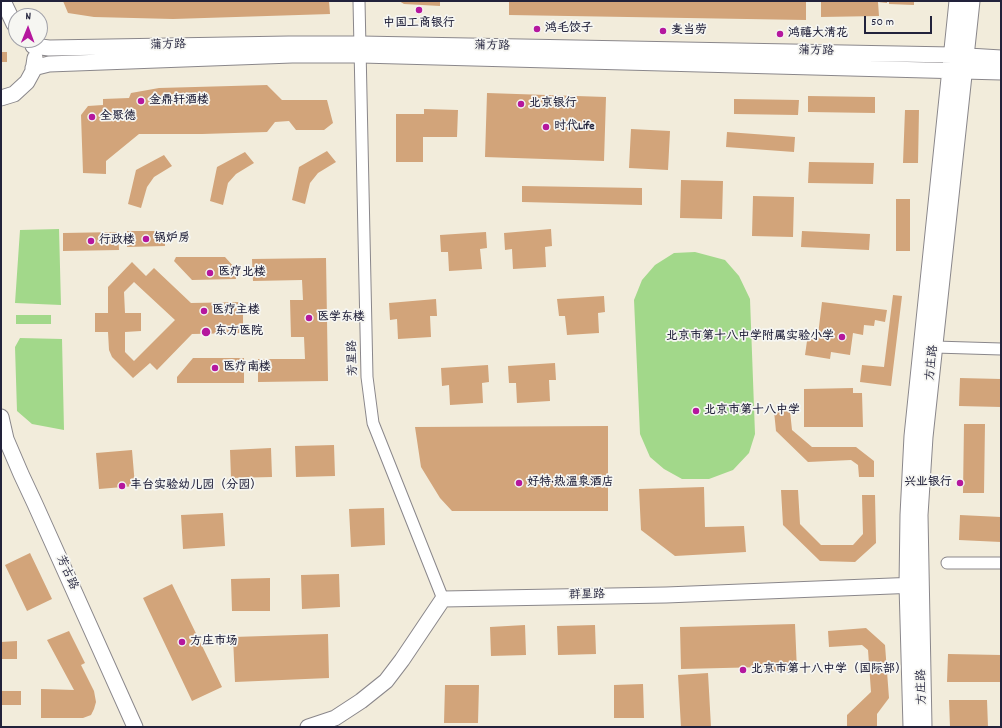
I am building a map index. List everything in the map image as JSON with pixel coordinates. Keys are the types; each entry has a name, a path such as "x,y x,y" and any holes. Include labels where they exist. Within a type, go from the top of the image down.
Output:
{"street":[{"path":"3,1 8,16"},
{"name":"芳星路","path":"359,1 367,377 373,423 444,599"},
{"name":"方庄路","path":"911,727 914,585 958,63 957,1"},
{"name":"方庄路","path":"924,727 908,515 912,436 958,63 972,1"},
{"name":"蒲方路","path":"48,48 289,44 361,50 958,63"},
{"path":"1,110 5,97 18,91 30,77 34,68 32,48"},
{"name":"蒲方路","path":"34,68 49,64 292,55 361,50"},
{"path":"958,63 1001,58"},
{"path":"958,63 1001,72"},
{"path":"935,347 1001,349"},
{"name":"芳古路","path":"1,417 6,439 21,474 135,727"},
{"path":"947,563 1001,563"},
{"name":"群星路","path":"444,599 666,595 914,585"},
{"path":"308,727 335,718 361,701 386,681 444,599"}],"green space":[{"path":"59,229 61,305 15,303 20,230"},
{"path":"695,252 725,260 739,276 750,299 755,434 749,453 733,470 709,479 682,479 664,469 650,457 640,434 634,300 642,280 655,265 674,253"},
{"path":"16,315 51,315 51,324 16,324"},
{"path":"20,338 62,339 64,430 32,424 17,411 15,347"}],"building":[{"path":"63,1 329,1 330,14 173,19 94,17 68,13"},
{"path":"399,1 440,1 440,6 404,4"},
{"path":"509,1 806,1 806,20 509,15"},
{"path":"821,1 887,1 887,3 878,2 879,16 821,17"},
{"path":"889,1 914,1 914,5 889,4"},
{"path":"1,52 7,52 7,62 1,62"},
{"path":"267,85 282,100 327,100 333,123 324,130 296,130 289,121 275,122 267,132 139,134 106,161 106,174 83,173 81,115 88,106 103,105 103,99 129,98 131,93 159,88"},
{"name":"时代Life","path":"487,93 606,97 604,161 485,157"},
{"path":"808,96 875,97 875,113 808,112"},
{"path":"734,99 799,100 798,115 734,114"},
{"path":"424,109 458,110 457,137 423,137 423,162 396,162 396,114 424,114"},
{"path":"905,110 919,110 918,163 903,163"},
{"path":"631,129 670,131 668,170 629,168"},
{"path":"727,132 795,137 794,152 726,147"},
{"path":"327,151 336,162 318,173 310,183 305,204 292,200 299,167"},
{"path":"245,152 254,163 236,174 228,183 223,205 210,201 217,167"},
{"path":"164,155 172,166 154,177 147,187 141,208 128,204 136,170"},
{"path":"809,162 874,163 873,184 808,183"},
{"path":"681,180 723,181 722,219 680,218"},
{"path":"522,186 642,188 642,205 522,202"},
{"path":"753,196 794,197 793,237 752,236"},
{"path":"896,199 910,199 910,251 896,251"},
{"path":"551,229 552,246 545,247 546,267 513,269 512,249 505,250 504,233"},
{"name":"锅炉房","path":"127,231 165,231 165,246 127,247"},
{"path":"802,231 870,234 869,250 801,247"},
{"name":"行政楼","path":"118,232 119,250 63,251 63,233"},
{"path":"486,232 487,248 480,249 482,269 449,271 448,252 441,252 440,235"},
{"name":"医疗北楼","path":"176,257 225,257 234,267 236,279 192,280 174,261"},
{"name":"医学东楼","path":"326,258 328,381 258,382 258,359 305,359 304,337 291,337 290,300 303,300 302,280 253,281 252,259"},
{"name":"医疗主楼","path":"132,262 146,276 154,268 191,303 243,302 243,333 192,334 157,370 150,363 133,378 112,357 109,350 108,332 95,332 95,313 108,313 108,287","holes":["134,282 175,320 134,361 125,352 125,332 141,331 141,313 125,313 124,292"]},
{"path":"893,295 902,296 891,386 860,382 862,365 884,367"},
{"path":"604,296 605,312 598,313 599,333 567,335 565,316 559,316 557,299"},
{"path":"436,299 437,316 430,316 431,337 398,339 397,319 390,320 389,303"},
{"path":"822,302 887,310 885,322 875,320 874,326 864,325 863,335 853,333 850,355 831,352 830,359 805,355 808,334 818,335"},
{"name":"医疗南楼","path":"193,358 244,358 244,383 177,383 177,377"},
{"path":"555,363 556,380 549,380 550,401 517,403 516,383 509,383 508,366"},
{"path":"488,365 489,382 482,383 483,403 450,405 449,385 442,386 441,368"},
{"path":"960,378 1001,379 1001,407 959,406"},
{"path":"853,388 853,393 862,393 863,427 804,427 804,389"},
{"path":"774,411 790,411 792,430 812,447 856,447 874,461 874,477 859,477 858,465 851,460 808,462 776,431"},
{"path":"964,424 985,424 984,493 963,493"},
{"name":"好特·热温泉酒店","path":"608,426 608,511 452,511 440,498 421,467 415,427"},
{"path":"334,445 335,476 296,477 295,446"},
{"path":"271,448 272,477 231,478 230,450"},
{"path":"132,450 135,486 99,489 96,453"},
{"path":"704,487 705,527 744,526 746,552 675,556 641,530 639,489"},
{"path":"781,490 798,490 800,524 821,545 853,545 863,534 862,495 875,495 876,543 855,562 820,561 783,525"},
{"path":"384,508 385,545 351,547 349,509"},
{"path":"223,513 225,546 183,549 181,515"},
{"path":"960,515 1001,517 1001,542 959,540"},
{"path":"30,553 52,599 27,611 5,565"},
{"path":"339,574 340,607 302,609 301,575"},
{"path":"270,578 270,611 232,611 231,579"},
{"name":"方庄市场","path":"172,584 222,687 192,701 143,598"},
{"path":"795,624 797,671 765,672 765,667 681,669 680,627"},
{"path":"525,625 526,655 491,656 490,627"},
{"path":"595,625 596,654 558,655 557,626"},
{"path":"866,628 885,645 889,698 877,714 877,727 847,727 847,715 871,692 868,650 862,645 829,647 828,631"},
{"path":"69,631 85,663 81,665 94,691 96,702 94,709 91,715 83,718 41,718 41,689 74,690 47,640"},
{"path":"328,634 329,678 235,682 233,637"},
{"path":"17,641 17,659 1,659 1,642"},
{"path":"948,654 1001,655 1001,682 947,682"},
{"path":"708,673 711,727 681,727 678,675"},
{"path":"643,684 644,718 614,718 614,685"},
{"path":"445,685 479,685 478,723 444,723"},
{"path":"1,691 21,691 21,705 1,705"},
{"path":"949,700 987,700 988,727 950,727"}],"place":[{"name":"中国工商银行","path":"419,10"},
{"name":"鸿毛饺子","path":"537,29"},
{"name":"麦当劳","path":"663,31"},
{"name":"鸿禧大清花","path":"780,34"},
{"name":"金鼎轩酒楼","path":"141,101"},
{"name":"北京银行","path":"521,104"},
{"name":"全聚德","path":"92,117"},
{"name":"时代Life","path":"546,127"},
{"name":"锅炉房","path":"146,239"},
{"name":"行政楼","path":"91,241"},
{"name":"医疗北楼","path":"210,273"},
{"name":"医疗主楼","path":"204,311"},
{"name":"医学东楼","path":"309,318"},
{"name":"东方医院","path":"206,332"},
{"name":"北京市第十八中学附属实验小学","path":"842,337"},
{"name":"医疗南楼","path":"215,368"},
{"name":"北京市第十八中学","path":"696,411"},
{"name":"好特·热温泉酒店","path":"519,483"},
{"name":"兴业银行","path":"960,483"},
{"name":"丰台实验幼儿园（分园）","path":"122,486"},
{"name":"方庄市场","path":"182,642"},
{"name":"北京市第十八中学（国际部）","path":"743,670"}]}
